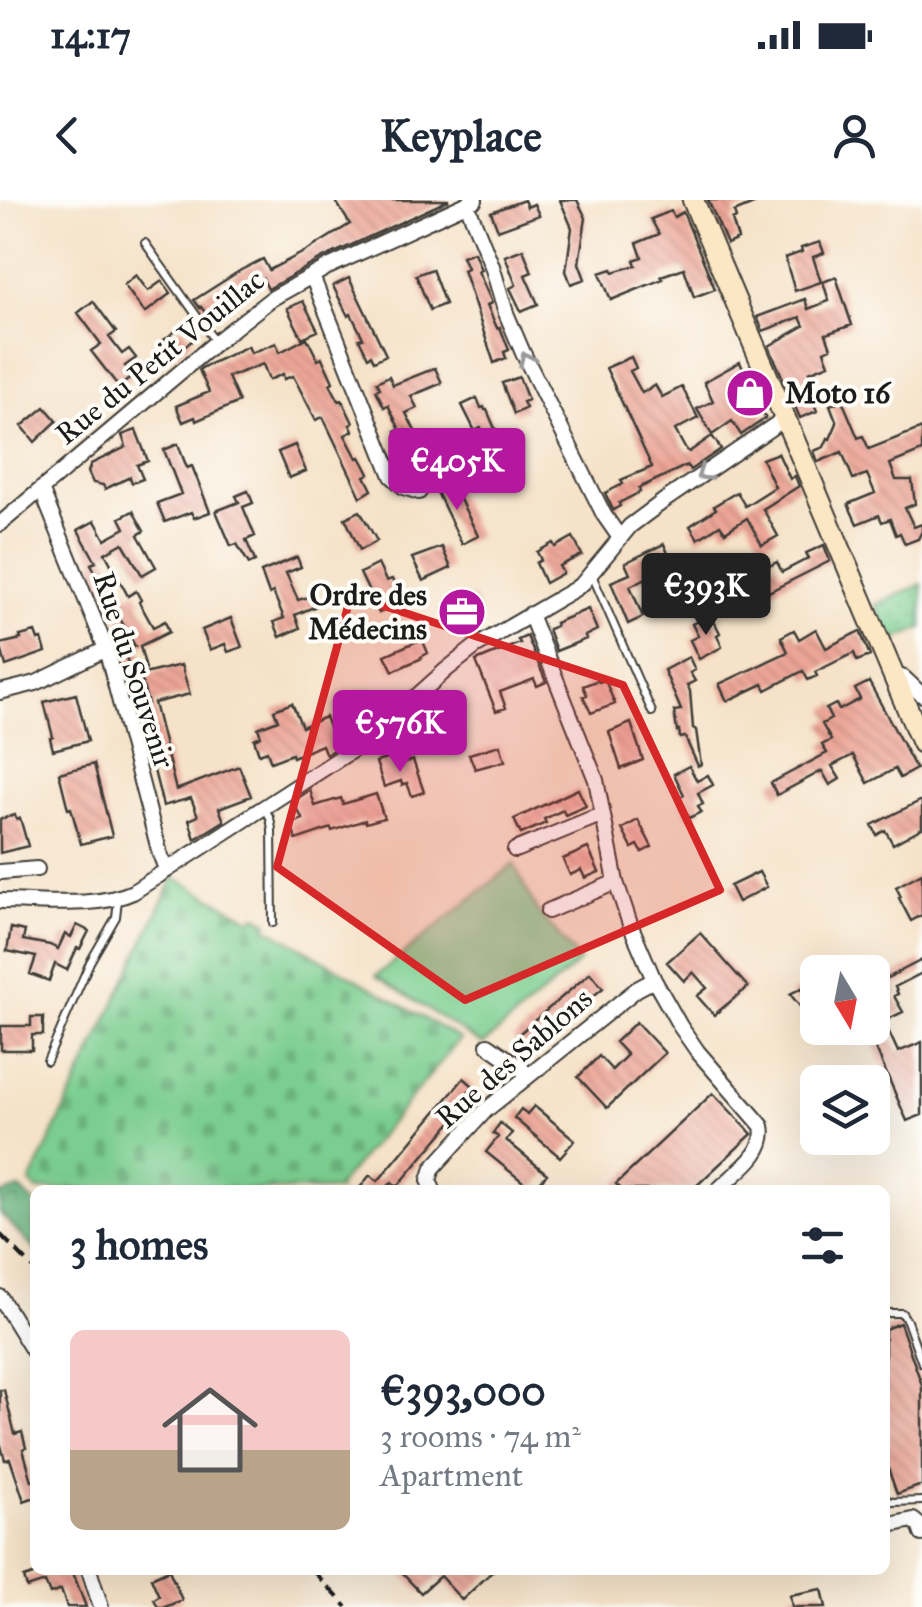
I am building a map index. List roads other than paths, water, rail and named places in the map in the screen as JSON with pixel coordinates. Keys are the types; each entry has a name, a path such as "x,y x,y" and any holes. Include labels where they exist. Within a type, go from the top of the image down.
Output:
{"main road":[{"path":"692,200 922,743"}],"street":[{"path":"471,202 522,353 604,515 620,538"},
{"name":"Rue du Petit Vouillac","path":"0,524 271,300 312,276 471,202"},
{"path":"312,276 392,476 404,488 418,492"},
{"path":"0,901 118,899 133,892 368,740 475,648 575,589 630,526 784,419"},
{"name":"Rue du Souvenir","path":"41,490 106,649 166,870"},
{"path":"530,614 596,780 616,882 654,980 698,1052 762,1126 762,1148 723,1185"},
{"path":"0,692 36,683 106,649"},
{"path":"894,674 922,694"},
{"path":"516,850 603,816"},
{"path":"0,872 37,870"},
{"path":"548,911 616,882"},
{"name":"Rue des Sablons","path":"427,1185 433,1168 486,1110 637,988 654,980"},
{"path":"488,1045 528,1076"},
{"path":"0,1297 30,1346"},
{"path":"890,1525 914,1520 922,1534"},
{"path":"90,1575 101,1607"}],"lane":[{"path":"145,243 216,342"},
{"path":"592,574 652,712"},
{"path":"264,808 272,829 273,924"},
{"path":"48,1061 90,962 116,917 118,899"},
{"path":"890,1313 902,1313 922,1363"},
{"path":"890,1501 922,1501"}],"railway":[{"path":"0,1234 30,1265"},
{"path":"317,1575 347,1607"}],"place":[{"name":"Moto 16","path":"750,393"},
{"name":"Ordre des Médecins","path":"462,612"}]}
